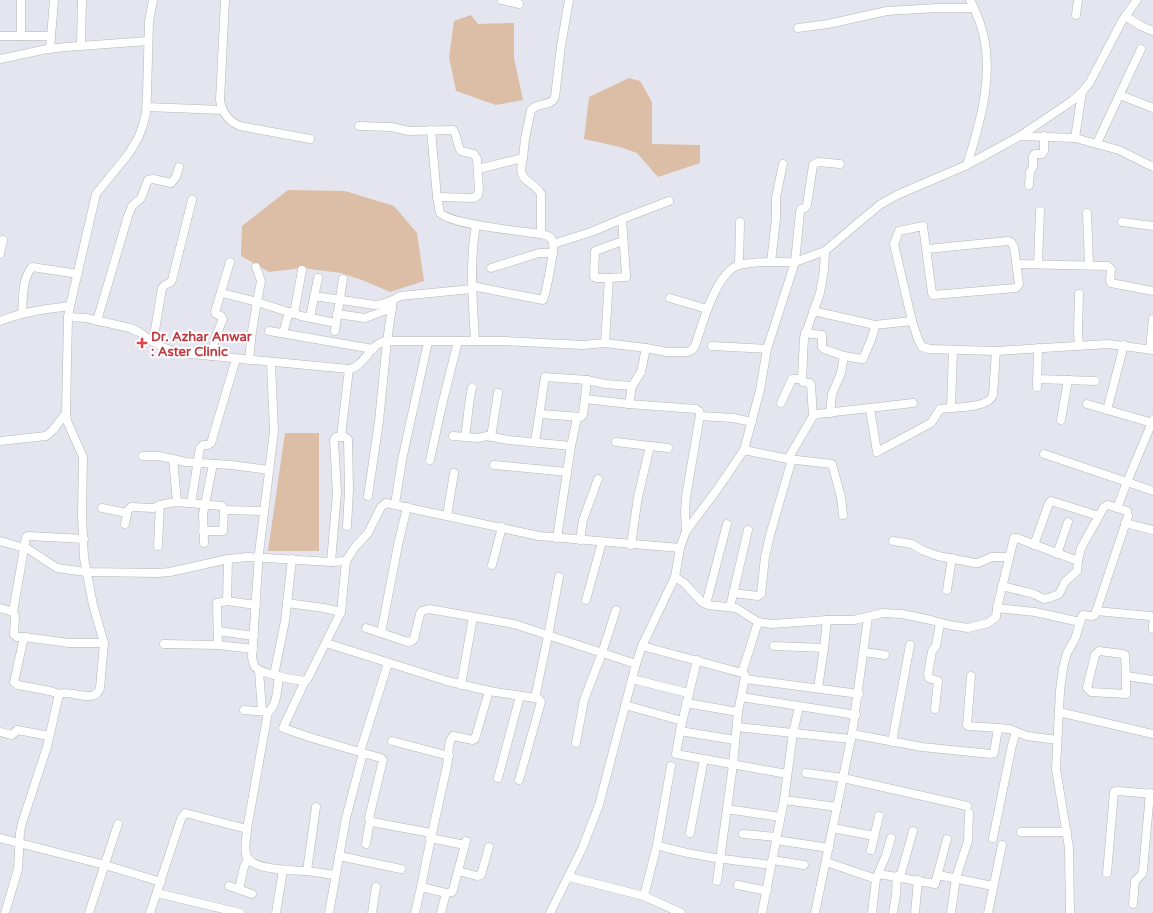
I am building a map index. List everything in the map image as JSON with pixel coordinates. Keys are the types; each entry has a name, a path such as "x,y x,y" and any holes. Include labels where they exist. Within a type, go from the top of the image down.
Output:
{"street":[{"path":"21,0 21,36"},
{"path":"50,49 54,0"},
{"path":"81,45 82,0"},
{"path":"24,637 14,682 18,685 59,694 66,692 90,696 99,692 104,643 93,605 86,572 83,457 67,421 66,413 68,317 88,221 96,194 121,163 136,141 143,125 147,107 149,21 153,0"},
{"path":"225,0 220,100 222,110 228,119 240,126 310,139"},
{"path":"502,0 519,4"},
{"path":"540,234 541,194 524,179 521,164 532,110 534,107 539,105 550,103 555,97 561,46 569,0"},
{"path":"967,165 981,115 987,56 980,23 970,0"},
{"path":"1076,15 1078,0"},
{"path":"68,317 86,318 130,328 170,350 236,359 350,369 358,366 379,343 387,342 475,341 583,345 605,343 667,352 688,352 695,346 707,309 726,274 731,269 739,265 751,263 795,262 824,251 881,204 897,195 967,165 1020,136 1072,101 1090,82 1111,40 1136,0"},
{"path":"798,28 828,24 887,11 937,8 974,8"},
{"path":"1125,16 1141,26 1153,30"},
{"path":"0,36 51,36"},
{"path":"0,59 50,49 81,45 148,42"},
{"path":"1097,144 1141,49"},
{"path":"1075,138 1082,92"},
{"path":"1120,95 1153,108"},
{"path":"147,107 222,110"},
{"path":"359,126 385,126 409,130 453,130 456,134 461,151 471,153 476,156 479,190 476,197 437,198"},
{"path":"222,293 291,313 336,323 365,318 393,304 400,296 472,287 543,300 554,244 549,236 476,225 443,216 439,209 437,198 431,130"},
{"path":"1020,136 1075,138 1119,150 1153,167"},
{"path":"1029,185 1030,172 1033,167 1033,156 1036,154 1042,154 1044,151 1044,136"},
{"path":"478,169 523,158"},
{"path":"550,913 582,849 600,805 636,664 642,646 675,576 680,548 686,531 744,450 760,390 767,349 795,262 800,212 807,205 813,165 818,162 840,164"},
{"path":"771,262 776,219 776,197 783,164"},
{"path":"97,321 125,223 132,206 141,198 148,180 153,179 171,183 176,177 179,167"},
{"path":"153,342 162,288 169,284 172,280 192,200"},
{"path":"554,244 591,232 669,201"},
{"path":"1038,264 1040,211"},
{"path":"1087,212 1089,265"},
{"path":"622,219 626,275 623,278 596,278 594,276 595,251 623,241"},
{"path":"739,265 740,222"},
{"path":"1122,222 1153,226"},
{"path":"475,341 472,252 476,225"},
{"path":"926,249 1008,241 1013,244 1019,284 1016,288 936,296 933,295 932,293 926,249 923,226 899,231 894,244 912,321 922,347 930,349 996,351 1108,344 1151,349 1153,319"},
{"path":"0,254 2,240"},
{"path":"733,593 758,596 761,594 765,557 790,459 813,416 811,385 809,382 803,382 802,378 803,345 805,333 820,293 824,251"},
{"path":"491,268 539,254 552,253"},
{"path":"212,356 217,331 223,318 215,313 230,262"},
{"path":"1017,264 1108,266 1111,269 1111,283 1153,291"},
{"path":"22,314 25,283 27,274 32,267 78,274"},
{"path":"249,360 252,331 261,281 256,267"},
{"path":"283,333 291,313 302,270"},
{"path":"310,317 318,278"},
{"path":"605,343 609,278"},
{"path":"336,323 343,279"},
{"path":"1079,294 1079,346"},
{"path":"314,296 379,305 393,304"},
{"path":"670,298 707,309"},
{"path":"368,496 379,421 387,342 393,304"},
{"path":"0,321 22,314 70,306"},
{"path":"813,311 875,325 912,321"},
{"path":"805,333 821,334 823,348 844,356 861,360 863,359 866,348 872,340 875,325"},
{"path":"269,331 373,350"},
{"path":"430,460 458,341"},
{"path":"394,504 402,460 428,342"},
{"path":"1107,410 1124,345"},
{"path":"712,346 767,349"},
{"path":"629,404 632,386 641,372 646,348"},
{"path":"1038,348 1037,383 1068,380 1095,381"},
{"path":"951,407 953,350"},
{"path":"870,409 877,452 931,423 940,409 975,406 990,400 992,398 996,351"},
{"path":"830,413 832,394 841,373 844,356"},
{"path":"192,503 197,462 201,446 211,443 236,359"},
{"path":"271,362 274,431 259,558 253,663 259,671 305,681"},
{"path":"341,436 350,369"},
{"path":"535,442 545,377 587,380 605,384 632,386"},
{"path":"781,403 792,379 802,378"},
{"path":"540,414 577,418 583,415 587,380"},
{"path":"1061,420 1068,380"},
{"path":"465,436 468,422 468,407 472,388"},
{"path":"491,437 498,393"},
{"path":"585,399 696,410 699,411 700,416 733,418 752,422"},
{"path":"813,416 914,403"},
{"path":"1087,404 1152,422 1117,508"},
{"path":"0,441 46,436 53,430 66,413"},
{"path":"686,531 686,497 700,414"},
{"path":"557,538 571,446 577,418"},
{"path":"331,562 337,493 334,440 336,437 341,436 348,439 349,490 347,526"},
{"path":"453,436 478,438 485,436 571,446"},
{"path":"616,442 668,448"},
{"path":"631,545 637,502 650,446"},
{"path":"744,450 790,459 832,464 841,496 843,515"},
{"path":"1044,454 1153,491"},
{"path":"143,456 159,456 173,459 269,470"},
{"path":"173,459 177,502"},
{"path":"204,542 203,520 213,464"},
{"path":"494,465 567,472"},
{"path":"447,516 454,473"},
{"path":"580,540 583,520 598,478"},
{"path":"1034,545 1049,502 1051,501 1099,516"},
{"path":"125,524 127,513 131,507 153,508 160,505 177,502 222,506 224,510 223,531 203,531"},
{"path":"366,844 370,820 369,818 383,760 381,758 283,728 305,681 309,677 341,612 346,561 355,547 368,533 381,506 386,503 394,504 539,536 680,548"},
{"path":"158,546 160,505"},
{"path":"1002,586 1044,598 1059,594 1065,582 1077,570 1081,548 1106,506 1127,511 1128,516 1094,616 1084,615 1081,618 1075,639 1064,661 1060,691 1056,770 1067,832 1070,863 1070,913"},
{"path":"381,633 407,507"},
{"path":"102,508 127,513"},
{"path":"224,510 264,511"},
{"path":"1057,554 1068,522"},
{"path":"1125,523 1153,530"},
{"path":"706,604 727,524"},
{"path":"492,565 502,527"},
{"path":"730,607 748,530"},
{"path":"84,539 28,536 25,539 14,612 14,634 17,637 69,643 104,643"},
{"path":"675,576 684,583 702,602 741,610 753,620 758,622 772,624 827,620 854,620 883,612 902,614 968,628 991,622 996,617 1013,540 1016,538 1078,561"},
{"path":"0,541 24,547 57,568 86,572 157,573 176,571 239,557 331,562 346,561"},
{"path":"893,541 912,544 929,553 975,563 992,556 1009,558"},
{"path":"586,600 602,542"},
{"path":"947,590 952,558"},
{"path":"227,601 228,559"},
{"path":"244,710 265,711 274,705 276,700 277,675 292,559"},
{"path":"535,698 559,576"},
{"path":"218,645 217,603 227,601 256,605"},
{"path":"287,602 341,612"},
{"path":"0,608 14,612"},
{"path":"997,608 1035,612 1080,622"},
{"path":"366,628 408,642 412,641 414,639 420,614 422,611 429,609 514,624 636,664"},
{"path":"576,743 584,700 602,653 616,610"},
{"path":"1096,611 1150,616 1153,618"},
{"path":"461,685 474,617"},
{"path":"815,913 856,715 868,617"},
{"path":"818,688 827,620"},
{"path":"717,881 733,765 743,676 758,622"},
{"path":"935,709 938,680 929,678 928,674 932,651 936,646 940,623"},
{"path":"1153,624 1153,629"},
{"path":"218,631 254,636"},
{"path":"326,643 461,685 539,699 541,702 519,780"},
{"path":"164,644 218,645 253,649"},
{"path":"892,742 910,645"},
{"path":"642,646 697,660 743,676 858,694"},
{"path":"774,646 824,648"},
{"path":"1099,651 1125,655 1126,676 1126,694 1091,692 1087,688 1095,655 1099,651"},
{"path":"864,652 885,655"},
{"path":"697,660 688,693 676,754 787,774"},
{"path":"329,913 346,818 362,752 388,663"},
{"path":"259,671 265,711 248,828 246,853 248,859 260,866 335,875"},
{"path":"971,676 968,726 1002,728 1027,736 1057,740"},
{"path":"1126,676 1153,680"},
{"path":"632,679 688,693"},
{"path":"416,913 449,756 451,740 453,736 473,740 475,739 489,691"},
{"path":"4,910 18,869 19,843 22,823 47,747 59,694"},
{"path":"498,778 520,696"},
{"path":"741,697 856,715"},
{"path":"686,703 738,712"},
{"path":"625,705 682,721"},
{"path":"762,913 784,800 793,733 799,707"},
{"path":"1059,712 1153,734"},
{"path":"737,727 852,737 922,747 991,754 994,753 998,728"},
{"path":"0,732 12,735 17,730 49,736"},
{"path":"680,731 735,740"},
{"path":"992,838 1016,732"},
{"path":"392,742 449,756"},
{"path":"690,834 704,759"},
{"path":"644,896 657,845 671,766"},
{"path":"806,773 843,778 968,810 968,841 956,878 950,913"},
{"path":"1107,873 1114,792 1118,791 1151,794 1143,870 1142,874 1135,881 1133,904"},
{"path":"784,800 837,807"},
{"path":"307,871 316,807"},
{"path":"727,809 780,817"},
{"path":"150,913 181,819 185,814 248,828"},
{"path":"871,850 880,816"},
{"path":"370,820 372,822 466,843 452,892 421,887"},
{"path":"89,913 118,824"},
{"path":"833,828 874,836"},
{"path":"892,913 899,876 914,831"},
{"path":"1021,832 1067,832"},
{"path":"744,834 829,848"},
{"path":"0,838 105,865 161,882"},
{"path":"872,913 878,876 890,838"},
{"path":"826,862 878,876 899,876 936,884 948,838"},
{"path":"657,845 684,852 720,858 804,865"},
{"path":"988,913 1002,845"},
{"path":"458,871 477,876 481,875 489,847"},
{"path":"339,856 401,869"},
{"path":"239,889 244,867 248,859"},
{"path":"276,913 284,870"},
{"path":"938,875 993,886"},
{"path":"569,877 644,896 681,913"},
{"path":"915,913 918,880"},
{"path":"738,885 766,891"},
{"path":"229,886 252,894"},
{"path":"372,913 376,887"},
{"path":"441,913 446,892"},
{"path":"157,893 240,913"}],"shaded area":[{"path":"471,15 478,24 514,23 514,58 523,100 496,105 456,91 449,57 454,21"},
{"path":"629,78 640,81 652,102 652,144 700,145 700,163 658,177 637,153 620,147 584,139 589,97"},
{"path":"288,190 345,191 394,206 417,233 424,281 390,292 341,273 302,268 269,272 241,256 242,226"},
{"path":"285,433 319,433 319,551 268,551"}],"place":[{"name":"Dr. Azhar Anwar : Aster Clinic","path":"142,343"}]}
